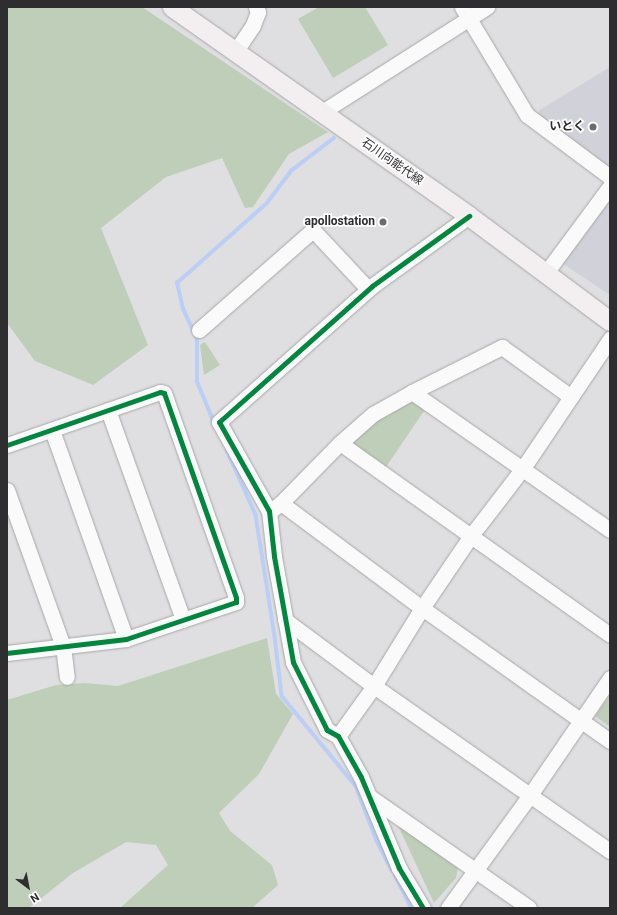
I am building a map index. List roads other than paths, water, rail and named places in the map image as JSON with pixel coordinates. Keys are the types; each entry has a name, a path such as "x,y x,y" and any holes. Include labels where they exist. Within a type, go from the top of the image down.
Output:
{"main road":[{"name":"石川向能代線","path":"172,7 469,216 610,321"}],"street":[{"path":"235,52 253,25 258,12 256,7"},
{"path":"322,112 465,13 487,7"},
{"path":"465,13 528,115 610,177"},
{"path":"545,274 610,186"},
{"path":"423,908 399,868 370,797 338,736 327,730 293,662 284,620 269,512 219,422 368,290 469,216"},
{"path":"198,330 313,230 368,290"},
{"path":"338,736 374,686 422,608 470,537 523,468 610,339"},
{"path":"269,512 281,503 340,443 372,414 412,392 502,347 572,397"},
{"path":"7,445 160,392 164,393 236,598 236,602 126,639 7,653"},
{"path":"412,392 610,530"},
{"path":"108,410 183,620"},
{"path":"52,430 126,639"},
{"path":"340,443 470,537 610,635"},
{"path":"7,490 63,646 67,677"},
{"path":"281,503 422,608 610,741"},
{"path":"284,620 374,686 610,851"},
{"path":"448,908 530,795 610,678"},
{"path":"370,797 529,908"}],"waterway":[{"path":"214,423 197,382 197,339 183,309 177,283 267,203 291,171 334,138"},
{"path":"227,450 256,515 275,636 282,696 356,786 377,841 392,870"},
{"path":"395,875 412,908"}],"place":[{"name":"いとく","path":"593,127"},
{"name":"apollostation","path":"383,222"}]}
